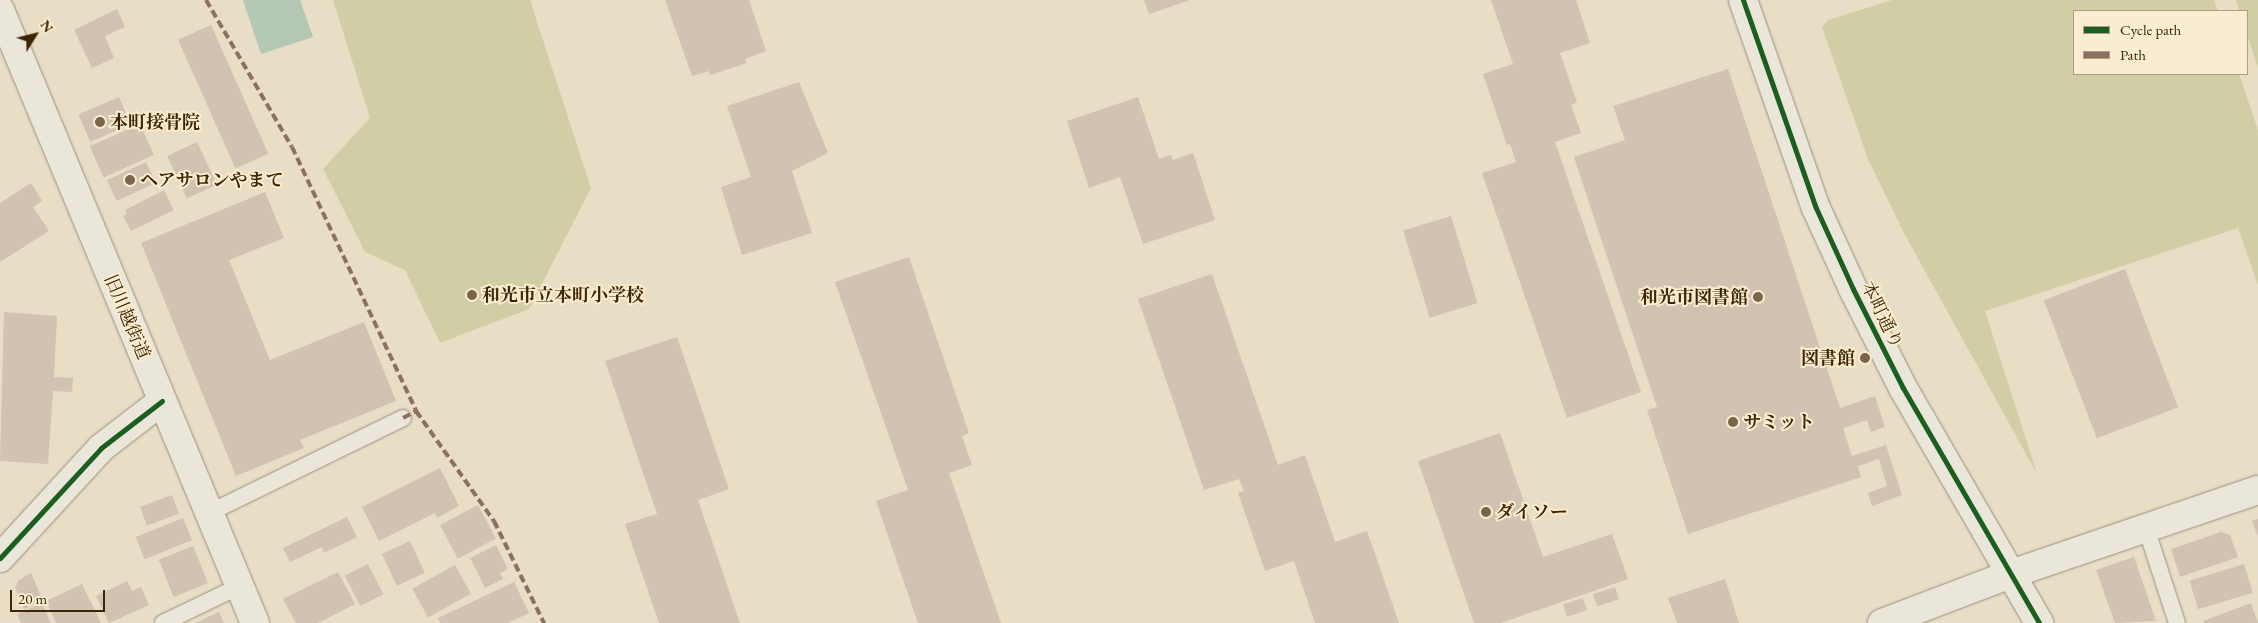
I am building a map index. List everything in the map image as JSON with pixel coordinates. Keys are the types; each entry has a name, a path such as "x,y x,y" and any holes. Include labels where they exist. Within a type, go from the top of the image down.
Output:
{"street":[{"name":"本町通り","path":"1742,0 1816,208 1853,289 1902,388 2039,623"},
{"name":"旧川越街道","path":"0,10 255,623"},
{"path":"0,558 101,448 162,401"},
{"path":"1882,623 2011,574 2258,490"}],"lane":[{"path":"209,513 404,418"},
{"path":"2146,528 2177,623"},
{"path":"163,623 240,586"}],"shaded area":[{"path":"243,0 300,0 313,37 261,54"},
{"path":"333,0 530,0 591,188 529,309 440,343 405,270 365,252 323,169 370,118"},
{"path":"1892,0 2214,0 2218,10 2073,10 2073,75 2239,75 2258,130 2258,285 2238,228 1985,311 2037,474 1904,233 1868,159 1822,27 1828,20"},
{"path":"2236,0 2258,0 2258,68 2248,37 2248,10 2239,10"}],"building":[{"path":"665,0 749,0 766,51 745,59 747,63 710,75 709,71 692,76"},
{"path":"1144,0 1190,0 1149,14"},
{"path":"1491,0 1576,0 1590,43 1560,53 1577,102 1571,105 1581,133 1555,142 1641,392 1567,418 1482,173 1516,162 1510,144 1507,145 1483,74 1513,64"},
{"path":"117,9 125,27 105,36 114,58 92,68 74,30"},
{"path":"211,25 268,154 235,168 178,40"},
{"path":"1728,69 1840,408 1875,396 1885,427 1871,432 1867,420 1843,428 1852,456 1886,445 1902,495 1872,506 1868,493 1887,486 1879,459 1858,466 1861,477 1688,534 1647,410 1657,407 1574,157 1625,140 1613,106"},
{"path":"799,82 828,153 792,171 812,233 742,255 721,187 751,177 727,106"},
{"path":"119,97 131,125 90,142 78,114"},
{"path":"1138,97 1159,159 1171,155 1173,160 1193,153 1215,220 1143,244 1120,177 1089,188 1067,121"},
{"path":"140,124 154,155 104,177 90,146"},
{"path":"197,142 217,185 187,199 167,156"},
{"path":"146,162 156,183 117,201 107,180"},
{"path":"31,183 42,201 33,207 49,231 0,262 0,203"},
{"path":"164,190 174,210 131,231 123,216 127,214 125,210"},
{"path":"265,192 284,238 229,260 270,360 364,322 396,401 300,440 304,448 236,476 141,243"},
{"path":"1451,216 1478,303 1430,318 1403,231"},
{"path":"909,257 969,433 962,436 972,465 949,473 1001,623 918,623 876,501 908,490 835,282"},
{"path":"2125,269 2178,407 2097,438 2044,300"},
{"path":"1212,274 1278,465 1305,455 1335,542 1367,531 1399,623 1315,623 1294,561 1265,571 1238,493 1244,491 1239,479 1204,490 1138,299"},
{"path":"4,312 57,316 54,377 73,378 72,392 53,391 48,464 0,461"},
{"path":"677,337 729,489 698,500 740,623 659,623 625,524 657,514 605,361"},
{"path":"1500,433 1543,557 1612,534 1628,579 1501,623 1474,623 1418,461"},
{"path":"440,468 459,506 437,518 435,513 379,541 362,507"},
{"path":"172,495 179,514 147,525 140,507"},
{"path":"478,505 496,539 458,559 440,525"},
{"path":"347,517 357,537 324,553 322,547 290,562 283,548"},
{"path":"183,518 192,540 145,559 136,537"},
{"path":"2258,519 2258,537 2252,521"},
{"path":"2221,532 2230,535 2238,557 2180,577 2171,549"},
{"path":"410,541 425,573 397,586 382,554"},
{"path":"496,545 508,569 500,573 503,579 485,588 470,558"},
{"path":"193,546 208,583 174,597 159,560"},
{"path":"2134,557 2156,621 2115,623 2096,570"},
{"path":"368,564 383,594 360,606 345,576"},
{"path":"2244,564 2253,593 2198,609 2189,581"},
{"path":"455,565 471,594 428,618 412,589"},
{"path":"338,572 355,604 318,623 296,623 283,599"},
{"path":"31,573 43,601 24,609 15,587 19,580"},
{"path":"1725,579 1739,623 1677,623 1668,598"},
{"path":"127,581 132,591 141,587 149,605 109,623 96,596"},
{"path":"514,582 529,613 508,623 440,623 438,618"},
{"path":"82,584 101,623 56,623 46,601"},
{"path":"1615,587 1619,599 1597,606 1593,594"},
{"path":"1583,598 1587,610 1567,617 1563,604"},
{"path":"42,603 51,623 21,623 17,614"},
{"path":"2251,603 2258,623 2204,623 2203,621"},
{"path":"219,612 224,623 195,623"}],"marked path":[{"path":"206,0 292,147 416,411 494,521 544,623"},
{"path":"403,418 416,411"}],"cycle path":[{"path":"1743,0 1816,208 1853,289 1903,388 2039,623"},
{"path":"0,558 101,448 162,401"}],"place":[{"name":"本町接骨院","path":"100,122"},
{"name":"ヘアサロンやまて","path":"130,180"},
{"name":"和光市立本町小学校","path":"472,295"},
{"name":"和光市図書館","path":"1758,297"},
{"name":"図書館","path":"1865,358"},
{"name":"サミット","path":"1733,422"},
{"name":"ダイソー","path":"1486,512"}]}
